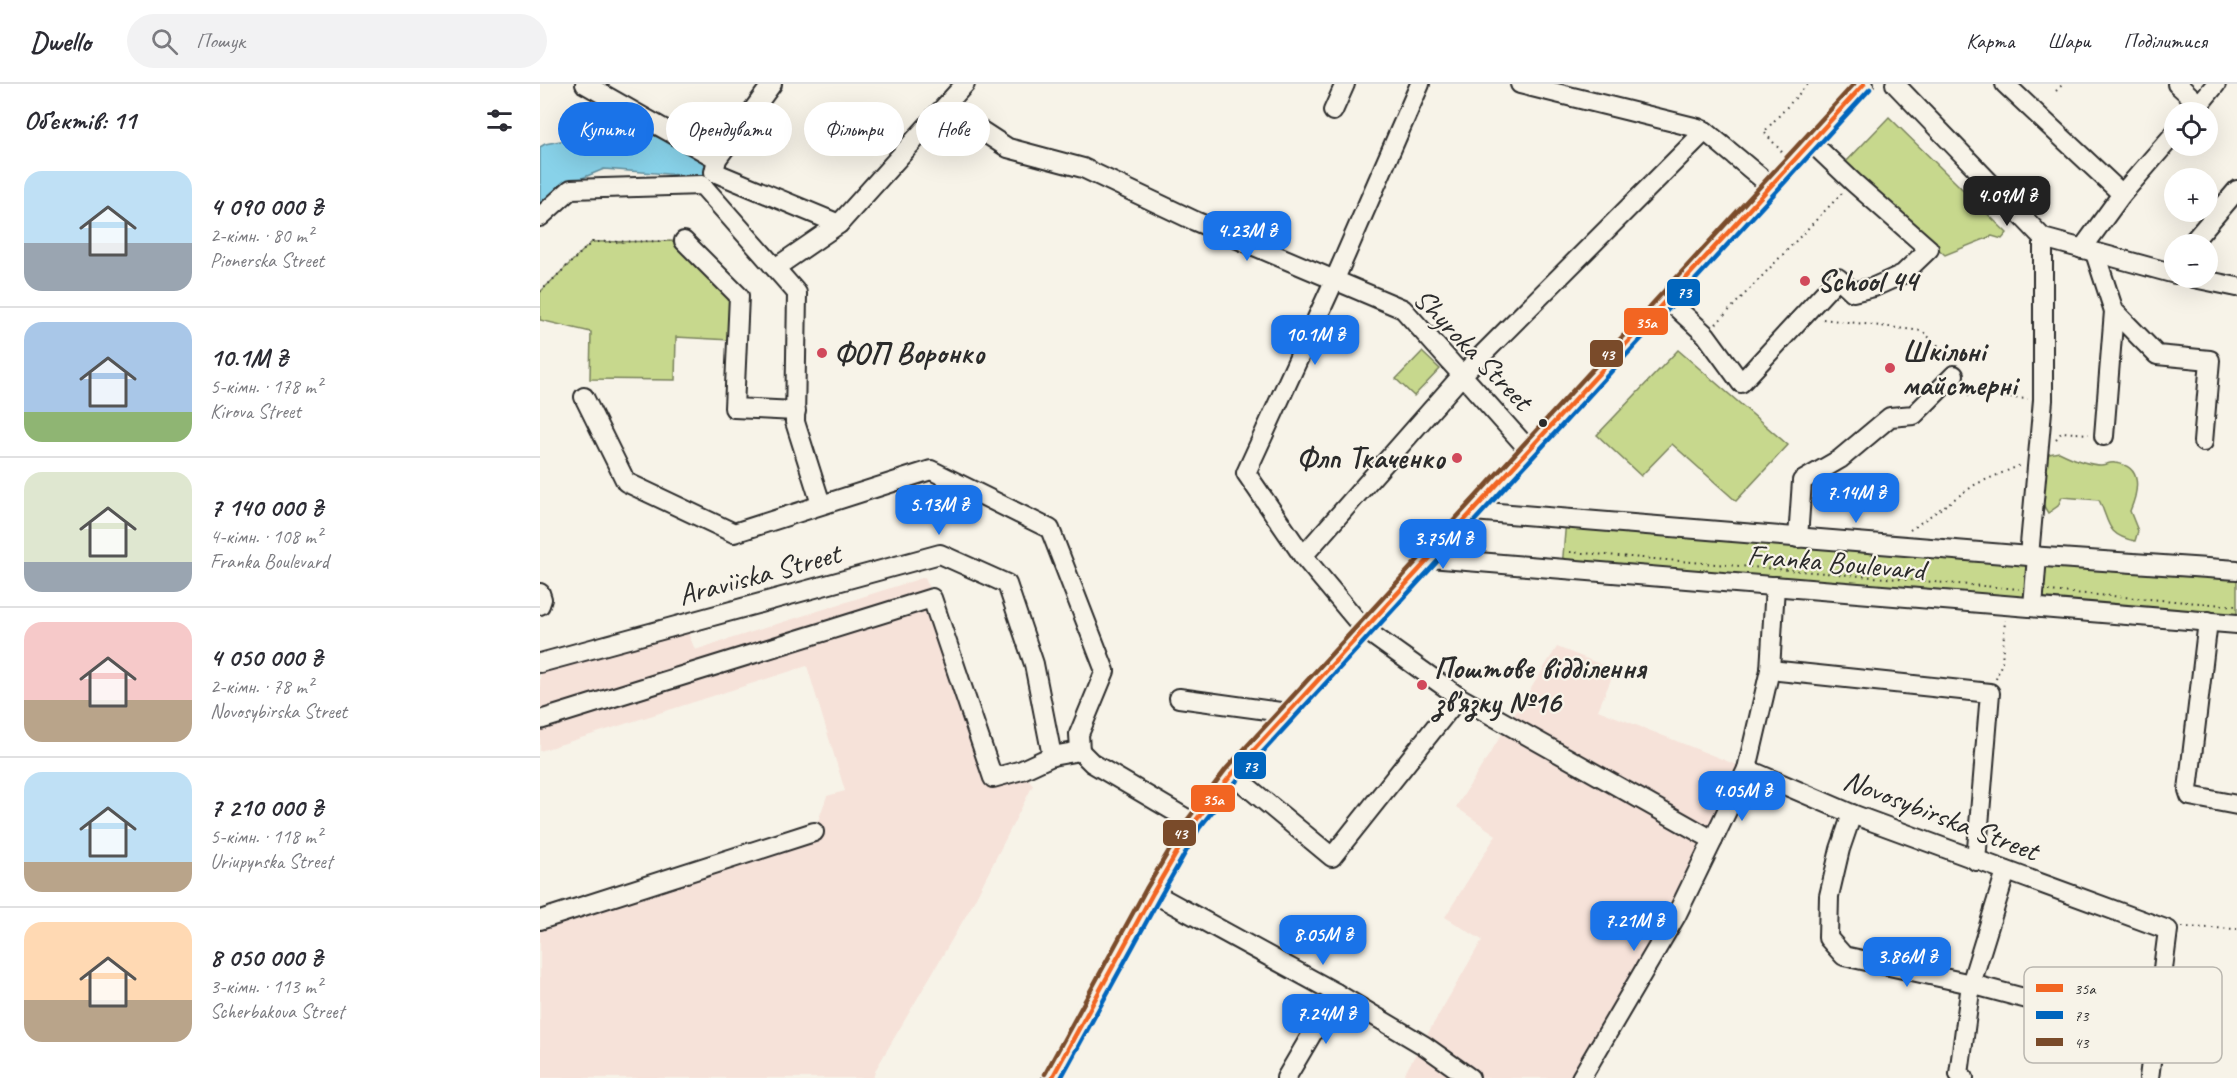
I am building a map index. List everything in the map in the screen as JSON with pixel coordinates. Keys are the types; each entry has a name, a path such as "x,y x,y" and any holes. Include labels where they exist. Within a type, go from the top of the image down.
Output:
{"street":[{"path":"585,84 717,159"},
{"path":"772,84 717,159 714,172 839,224"},
{"path":"949,102 965,84"},
{"path":"1333,111 1345,84"},
{"path":"1420,84 1335,279 1246,473 1303,556 1364,629 1460,697 1713,840"},
{"path":"1058,1076 1153,893 1194,823 1232,774 1864,84"},
{"path":"1895,84 2043,238 2164,268"},
{"path":"2005,84 2122,194"},
{"path":"2177,84 2191,102"},
{"path":"2202,102 2216,84"},
{"path":"1531,85 1705,131 1771,186"},
{"path":"1303,556 1463,374 1705,131"},
{"name":"Shyroka Street","path":"990,136 1008,148 1083,168 1195,221 1403,309 1529,450"},
{"path":"775,268 839,224 916,139"},
{"path":"1667,299 1706,335 1741,383 1838,278 1853,292 1874,287 1902,274 1929,249 1811,142"},
{"path":"2089,251 2122,194 2164,146"},
{"path":"540,217 571,189 702,185 797,293 795,422 821,504"},
{"path":"2200,234 2237,190"},
{"path":"2034,598 2033,556 2043,400 2043,238"},
{"path":"680,241 739,296 734,408 796,411"},
{"path":"2089,251 2114,311 2157,355 2210,360 2203,442"},
{"path":"2218,283 2237,287"},
{"path":"2104,435 2114,311"},
{"path":"1798,538 1802,481 1840,459 1890,417 1914,415 1954,375"},
{"path":"584,397 626,482 734,533 931,470 1050,529 1105,671 1079,734 1080,751 1092,763 1194,823"},
{"name":"Franka Boulevard","path":"1473,511 1798,538 2237,570"},
{"name":"Araviiska Street","path":"540,663 940,554 1007,584 1034,664 1052,756"},
{"name":"Franka Boulevard","path":"1430,558 2006,605 2034,598 2237,624"},
{"path":"1581,1078 1676,916 1748,769 1770,670 1775,586"},
{"path":"540,593 542,598 540,605"},
{"path":"540,720 932,598 993,778 1022,770 1052,756 1080,751"},
{"path":"2208,621 2188,790 2190,796 2237,805"},
{"path":"1770,670 1990,693 1976,861"},
{"path":"1232,774 1332,857 1460,697"},
{"path":"1179,698 1288,713"},
{"name":"Novosybirska Street","path":"1748,769 1852,814 2168,930"},
{"path":"1852,814 1840,849 1829,896 1828,938 1844,956 2024,998"},
{"path":"540,920 814,832"},
{"path":"1964,1078 1959,1074 1971,984 2006,872"},
{"path":"1153,893 1336,993 1425,1046 1470,1078"},
{"path":"2163,967 2168,930"},
{"path":"1286,1078 1336,993"},
{"path":"2149,1078 2151,1063"}],"path":[{"path":"1778,147 1764,132 1808,84"},
{"path":"2056,91 2063,84"},
{"path":"1706,335 1853,182"},
{"path":"540,292 592,242 680,241"},
{"path":"1802,316 1922,331 1953,359 1954,394 2043,400"},
{"path":"1889,545 1976,484 2038,458 2062,432 2104,435"},
{"path":"1564,552 2034,598 2237,606"},
{"path":"2002,662 2006,605"},
{"path":"2168,930 2176,926 2237,929"}],"shaded area":[{"path":"925,577 993,777 1022,770 1033,785 971,907 876,1069 873,1078 540,1078 540,920 814,832 827,796 845,791 807,666 540,751 540,674 687,630 695,650"},
{"path":"1557,647 1615,670 1598,710 1747,769 1581,1078 1402,1078 1482,940 1445,917 1496,835 1456,807"}],"green space":[{"path":"1889,117 2007,233 2002,239 1992,236 1945,255 1844,164"},
{"path":"684,241 739,296 730,340 676,337 675,380 590,379 591,332 540,320 540,292 592,242"},
{"path":"1678,350 1788,445 1736,501 1672,444 1641,476 1597,435"},
{"path":"1422,352 1440,369 1414,396 1396,379"},
{"path":"2059,452 2091,464 2115,463 2131,469 2136,481 2135,496 2130,511 2138,531 2135,541 2113,531 2099,500 2062,497 2058,506 2048,513 2044,507 2041,492 2043,468 2049,454"},
{"path":"1566,520 2237,570 2237,624 1562,568"}],"water":[{"path":"654,136 666,141 666,156 699,156 720,180 714,184 706,177 604,169 575,181 540,212 540,147 558,141 558,156 654,156"}],"transit line":[{"name":"43","path":"1045,1074 1146,889 1188,819 1226,769 1854,84"},
{"name":"35а","path":"1052,1078 1194,823 1232,774 1864,84"},
{"name":"73","path":"1061,1078 1200,827 1238,779 1870,89"}],"place":[{"name":"School 44","path":"1805,281"},
{"name":"ФОП Воронко","path":"822,353"},
{"name":"Шкільні майстерні","path":"1890,368"},
{"name":"Флп Ткаченко","path":"1457,458"},
{"name":"Поштове відділення зв'язку №16","path":"1422,685"}]}
